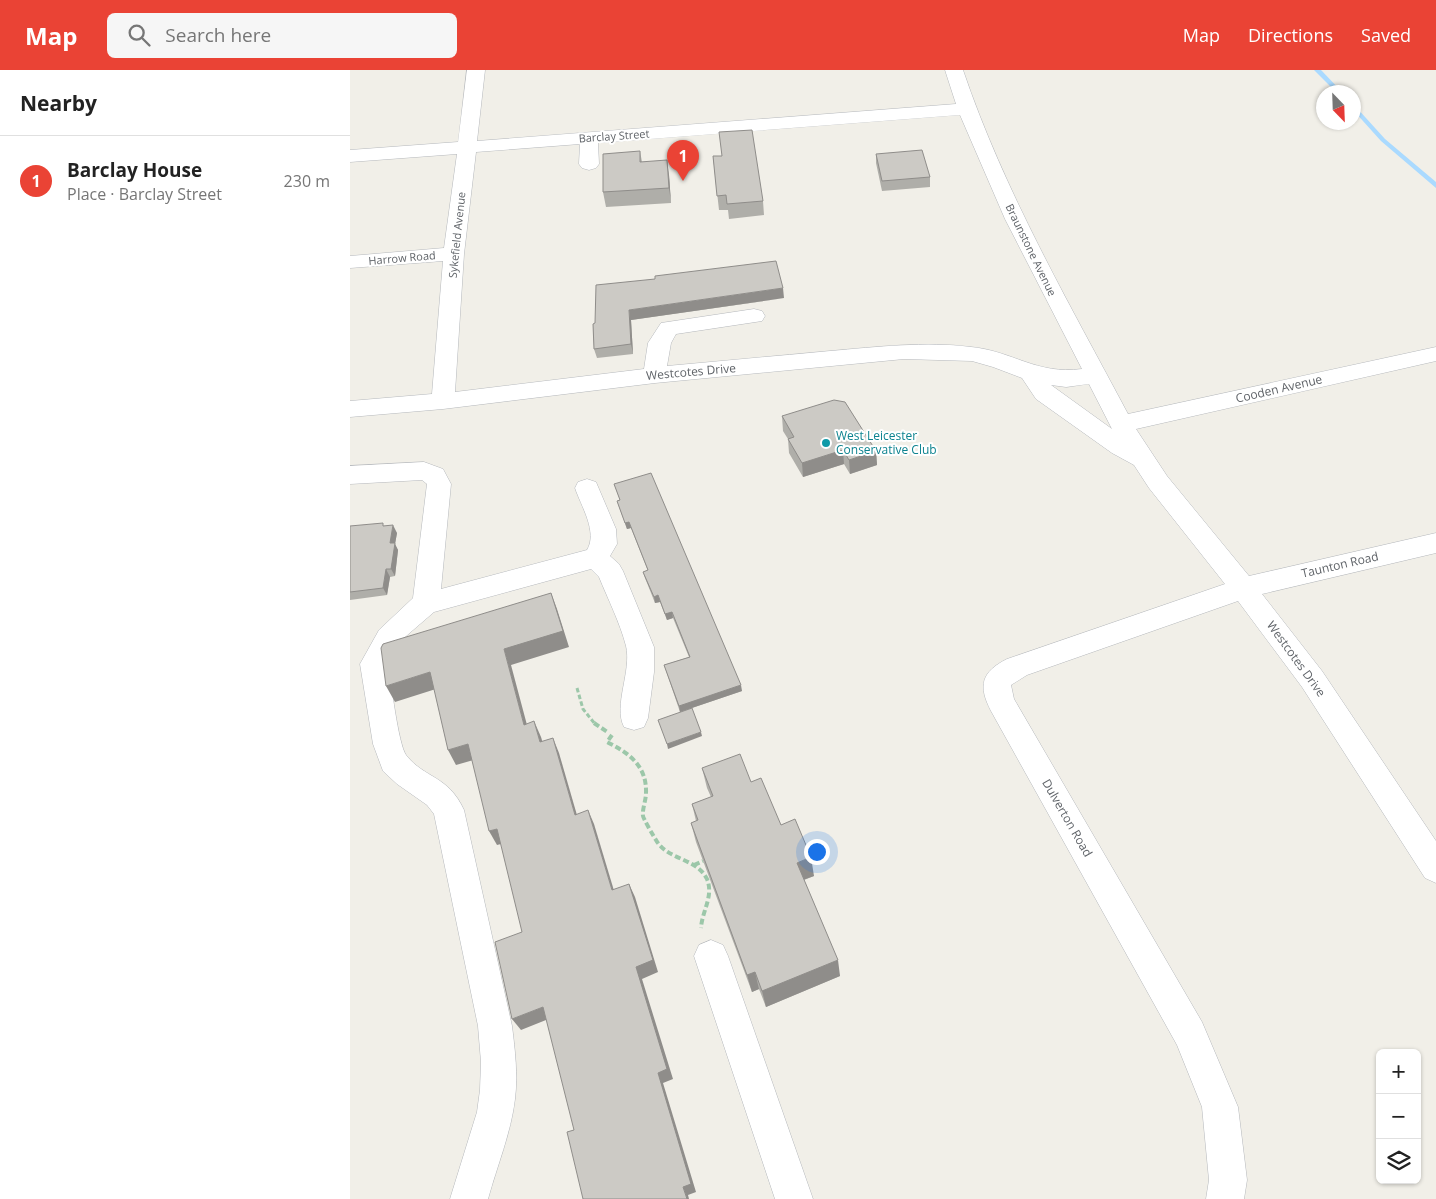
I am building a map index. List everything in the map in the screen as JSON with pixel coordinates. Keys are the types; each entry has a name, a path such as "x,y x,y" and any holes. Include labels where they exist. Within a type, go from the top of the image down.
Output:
{"street":[{"name":"Sykefield Avenue","path":"443,401 454,254 476,70"},
{"name":"Braunstone Avenue","path":"954,70 967,109 1015,219 1122,424"},
{"name":"Barclay Street","path":"350,156 967,109"},
{"path":"589,138 589,164"},
{"name":"Harrow Road","path":"350,262 454,254"},
{"path":"655,375 661,336 668,328 754,316"},
{"name":"Westcotes Drive","path":"350,409 443,401 655,375 904,352 972,354 1000,361 1030,373 1066,379 1097,375"},
{"name":"Cooden Avenue","path":"1122,424 1436,354"},
{"name":"Westcotes Drive","path":"1030,373 1044,393 1121,447 1143,460"},
{"name":"Westcotes Drive","path":"1122,424 1158,482 1244,588 1312,679 1436,868"},
{"path":"350,475 424,471 434,475 439,484 426,603"},
{"path":"469,1199 489,1134 497,1098 499,1060 495,1026 449,810 443,798 403,771 390,755 374,664 378,651 398,626 426,603 467,595 596,558 604,544 603,529 587,488"},
{"name":"Taunton Road","path":"1244,588 1436,543"},
{"path":"596,558 610,571 640,647 640,672 634,718"},
{"name":"Dulverton Road","path":"1225,1199 1228,1180 1220,1107 1190,1034 997,693 997,683 1003,674 1017,667 1244,588"},
{"path":"711,956 794,1199"}],"path":[{"path":"577,688 581,706 587,716 595,724 612,734"},
{"path":"634,718 612,734 607,742 630,754 639,763 645,776 647,788 643,817 650,824 654,836 661,846 673,855 698,866 705,878 709,890 701,921 701,937 711,956"},
{"path":"694,864 703,861"}],"building":[{"path":"752,130 763,201 727,204 726,195 717,196 713,156 722,156 719,132"},
{"path":"922,150 930,177 882,181 876,154"},
{"path":"640,151 640,162 667,160 669,188 603,192 603,154"},
{"path":"776,261 783,288 629,310 631,344 594,349 593,324 595,323 596,285 655,279 655,276"},
{"name":"West Leicester Conservative Club","path":"834,400 845,402 876,451 849,460 843,450 802,463 788,439 794,437 782,416"},
{"path":"651,473 741,685 679,706 664,665 690,657 672,612 665,614 658,595 654,597 643,572 648,570 629,522 625,523 617,501 620,500 614,484"},
{"path":"383,523 383,526 393,525 390,543 395,543 391,569 386,569 383,588 350,592 350,526"},
{"path":"551,593 563,631 504,649 524,725 534,721 540,742 553,738 575,815 588,810 612,890 629,884 653,960 636,967 667,1069 658,1073 691,1184 683,1187 687,1199 583,1199 567,1132 574,1130 543,1007 512,1019 495,942 522,932 497,829 489,831 468,744 448,750 430,672 386,686 381,648 383,644"},
{"path":"692,708 701,732 667,744 658,720"},
{"path":"740,754 751,782 761,778 781,825 795,819 811,857 797,863 838,960 762,991 755,972 747,975 691,823 698,820 692,804 713,796 702,768"}],"waterway":[{"path":"1317,70 1332,85"},
{"path":"1361,116 1383,140 1436,186"}],"place":[{"name":"Barclay House","path":"683,181"},
{"name":"West Leicester Conservative Club","path":"826,443"}]}
